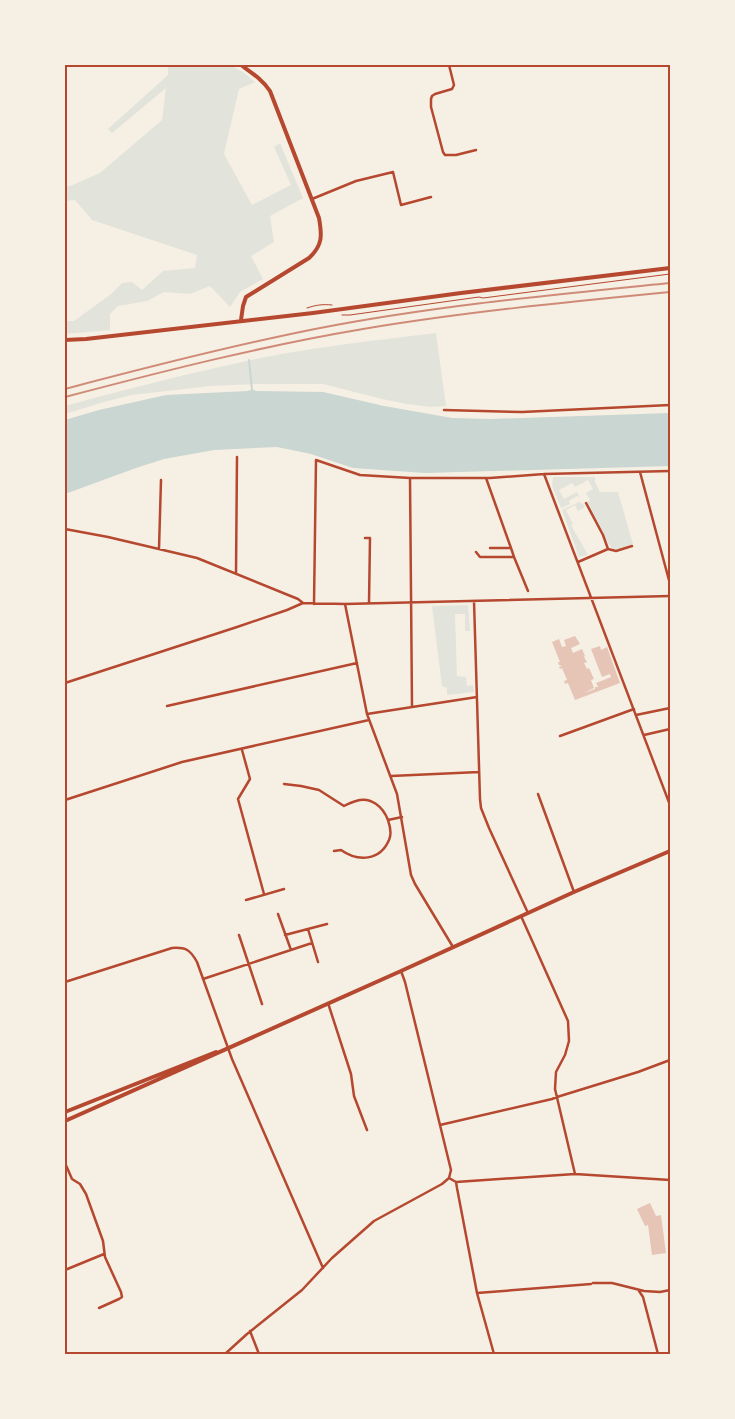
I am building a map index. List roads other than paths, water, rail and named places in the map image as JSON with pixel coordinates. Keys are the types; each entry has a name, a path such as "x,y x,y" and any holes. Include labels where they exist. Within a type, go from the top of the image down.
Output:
{"main road":[{"path":"241,65 258,77 270,92 319,218 321,231 321,239 315,252 309,258 246,297 241,320"},
{"path":"65,340 298,314 670,268"},
{"path":"65,1112 227,1048 574,892 670,851"},
{"path":"65,1121 227,1048"}],"street":[{"path":"449,65 454,85 452,89 435,94 431,99 431,106 443,152 445,155 456,155 476,150"},
{"path":"312,199 356,181 393,172 401,205 431,197"},
{"path":"444,410 522,412 670,404"},
{"path":"236,573 237,457"},
{"path":"314,604 316,460 360,475 410,478 486,478 544,474 670,471"},
{"path":"640,472 670,584"},
{"path":"544,474 670,805"},
{"path":"410,478 412,706"},
{"path":"486,478 528,591"},
{"path":"159,550 160,480"},
{"path":"586,503 603,534 608,549"},
{"path":"65,529 197,558 298,598 303,603"},
{"path":"365,538 370,538 369,603"},
{"path":"578,562 608,549 616,550 632,546"},
{"path":"490,548 511,548"},
{"path":"476,552 480,557 514,557"},
{"path":"65,683 237,627 303,603 345,604 670,596"},
{"path":"474,601 480,800 484,816 528,913"},
{"path":"345,604 367,714 397,794 411,875 453,948"},
{"path":"167,706 357,663"},
{"path":"367,714 477,697"},
{"path":"560,736 634,708"},
{"path":"636,716 670,708"},
{"path":"65,800 182,762 369,720"},
{"path":"644,735 670,729"},
{"path":"242,750 250,779 238,800 264,894"},
{"path":"390,776 479,772"},
{"path":"284,784 319,790 344,806 359,800 373,802 385,812 391,832 390,839 378,854 357,858 341,850 334,851"},
{"path":"538,794 574,892"},
{"path":"388,820 402,817"},
{"path":"246,900 284,889"},
{"path":"278,914 291,950"},
{"path":"521,916 568,1021 569,1041 565,1055 556,1072 555,1089 574,1174"},
{"path":"285,935 327,924"},
{"path":"308,929 318,962"},
{"path":"239,935 262,1004"},
{"path":"203,980 312,943"},
{"path":"65,982 172,948 180,947 187,949 193,954 227,1048 323,1268"},
{"path":"225,1354 250,1331 302,1290 332,1258 378,1218 442,1184 449,1178 451,1170 401,971"},
{"path":"328,1003 351,1074 354,1096 367,1130"},
{"path":"440,1125 552,1099 670,1060"},
{"path":"65,1163 72,1179 80,1184 86,1194 103,1241 104,1254 122,1297 99,1308"},
{"path":"449,1178 456,1182 574,1174 670,1180"},
{"path":"456,1182 477,1293 494,1354"},
{"path":"65,1270 104,1254"},
{"path":"477,1293 612,1283 638,1290 660,1292 670,1290"},
{"path":"638,1290 643,1297 658,1354"},
{"path":"250,1331 259,1354"}],"waterway":[{"path":"249,360 252,390"}],"railway":[{"path":"65,389 220,350 359,321 492,302 670,283"},
{"path":"65,397 250,351 363,329 477,312 670,292"}]}
